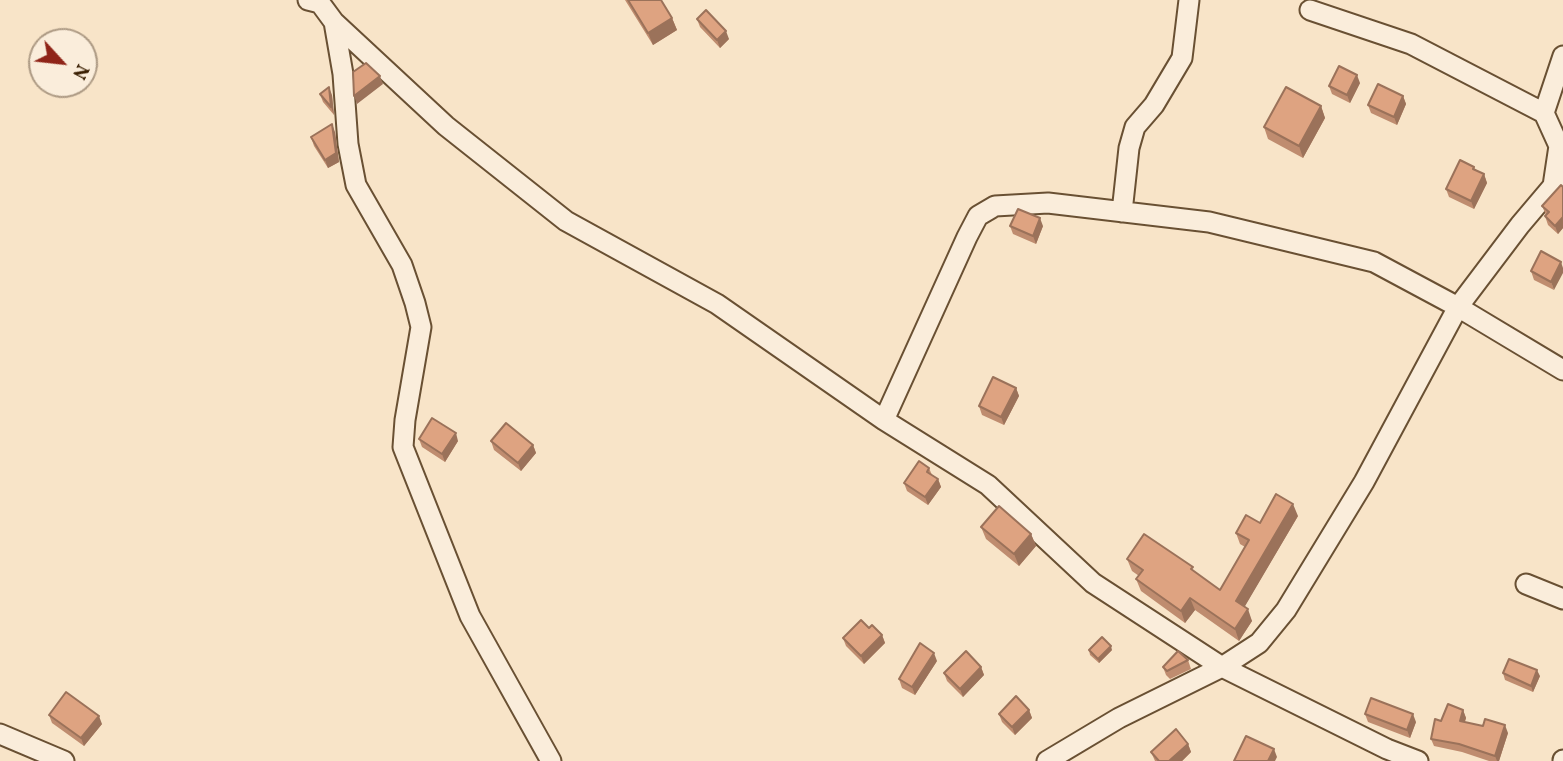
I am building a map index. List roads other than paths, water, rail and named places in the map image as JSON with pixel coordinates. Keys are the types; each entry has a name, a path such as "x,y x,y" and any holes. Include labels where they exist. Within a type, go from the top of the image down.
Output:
{"street":[{"path":"1122,212 1129,148 1135,127 1154,105 1182,58 1189,0"},
{"path":"317,1 334,22 446,127 566,221 718,304 884,420 988,485 1093,583 1222,667 1387,749 1418,761"},
{"path":"1047,761 1119,718 1222,667 1259,643 1286,610 1364,482 1458,307 1520,225 1558,182 1559,146 1544,113 1411,44 1310,9"},
{"path":"334,22 343,74 348,144 356,185 402,265 421,327 403,447 470,617 551,761"},
{"path":"1544,113 1563,56"},
{"path":"884,420 978,216 995,206 1048,203 1209,222 1374,262 1458,307 1563,370"},
{"path":"1526,584 1563,599"},
{"path":"0,734 64,761"}]}
